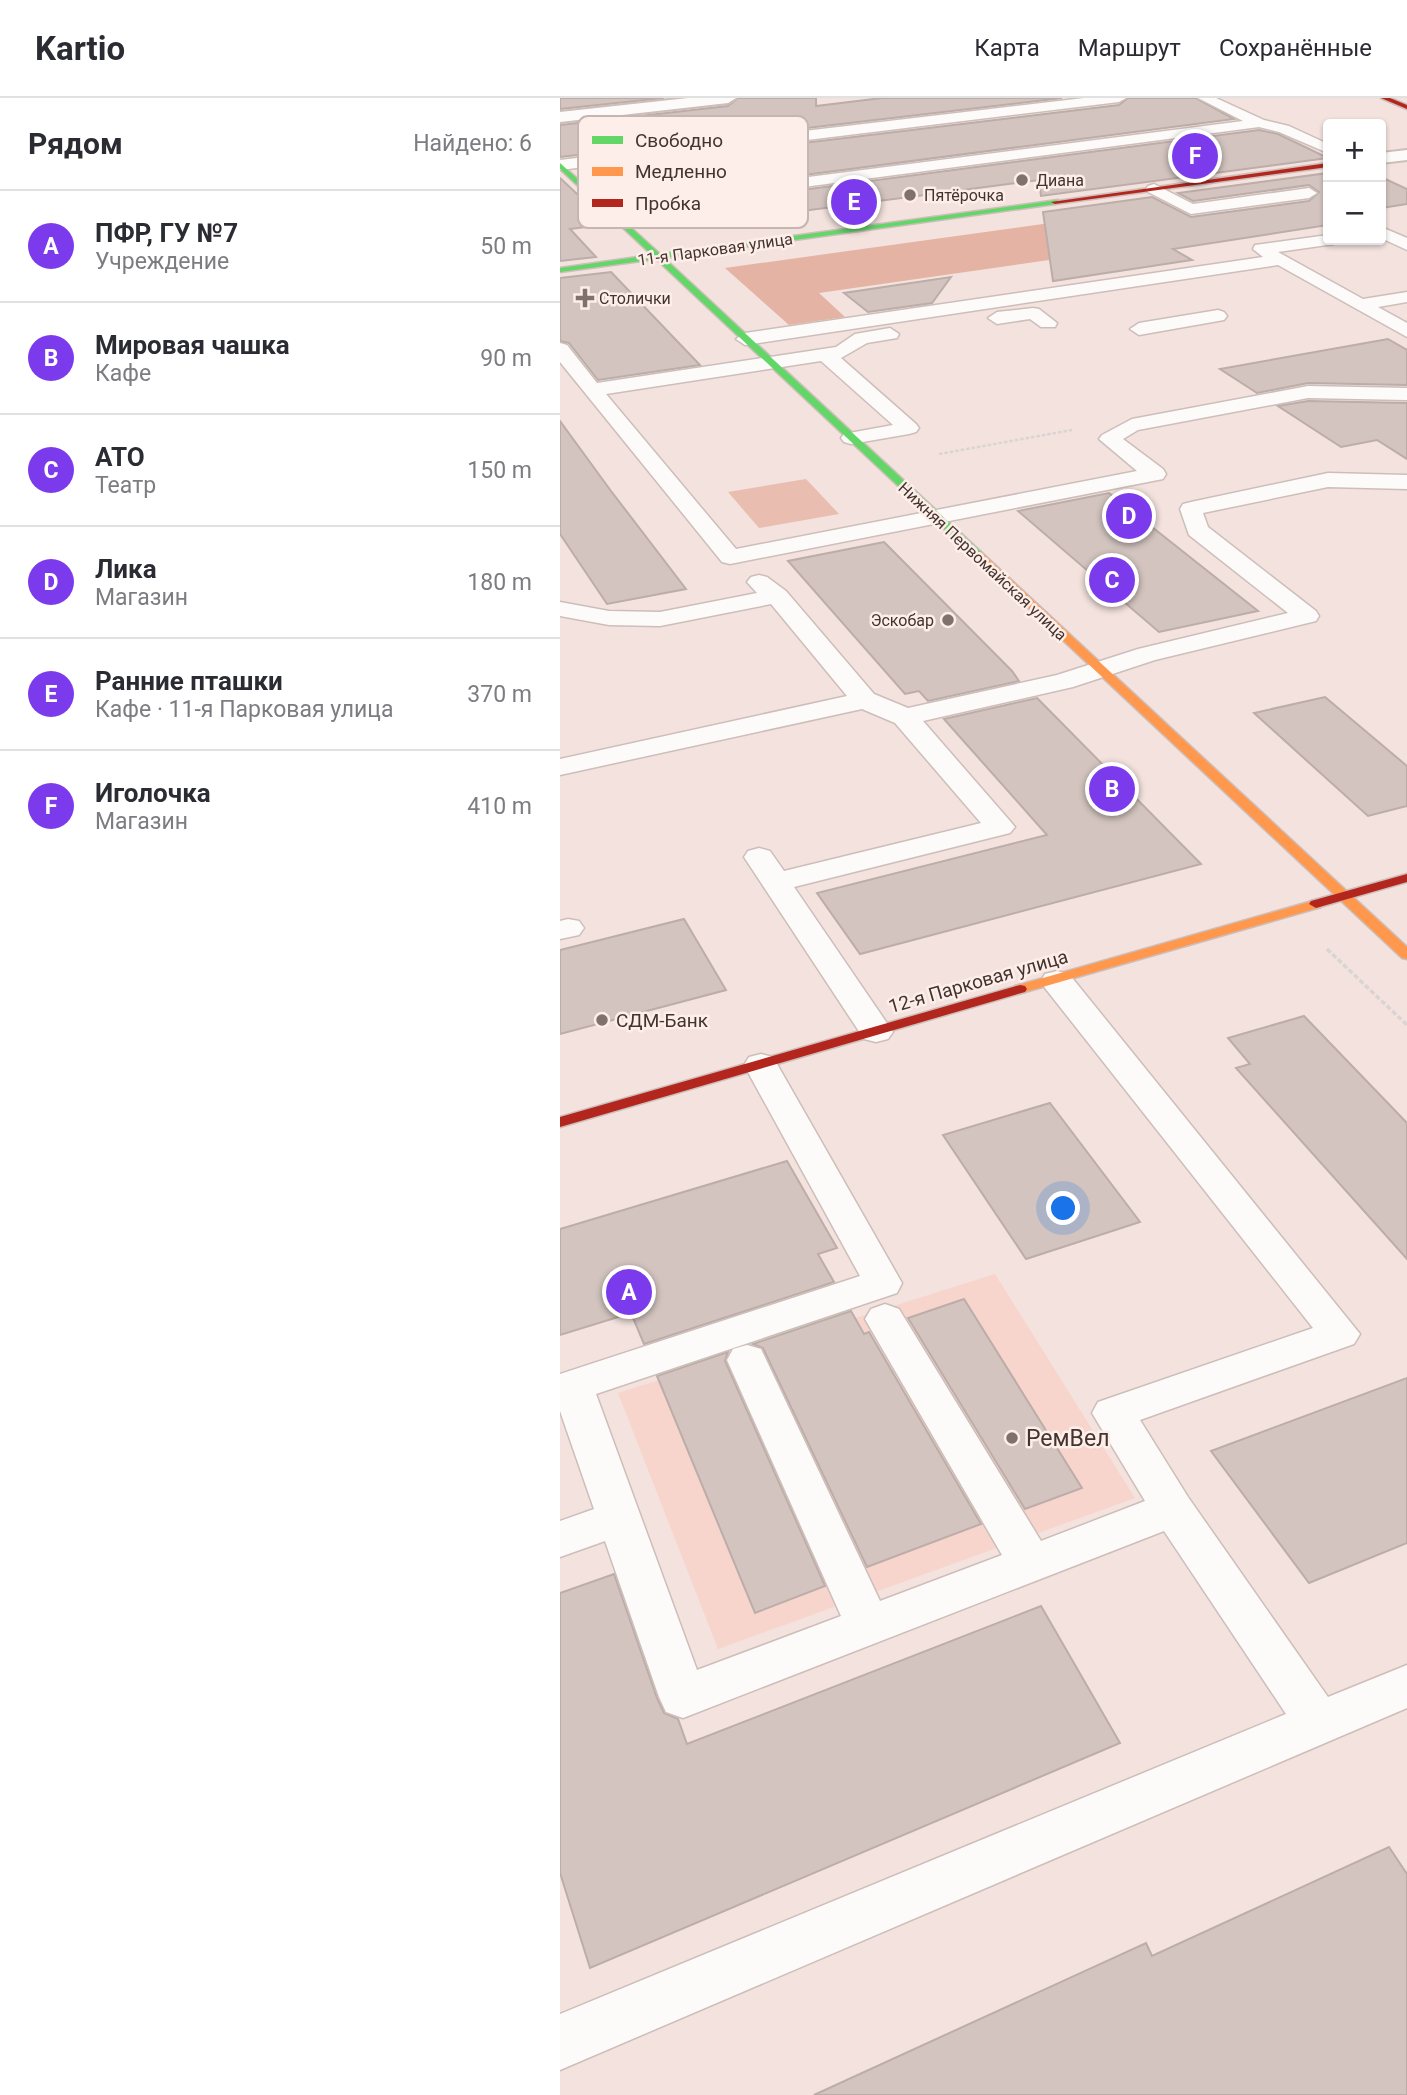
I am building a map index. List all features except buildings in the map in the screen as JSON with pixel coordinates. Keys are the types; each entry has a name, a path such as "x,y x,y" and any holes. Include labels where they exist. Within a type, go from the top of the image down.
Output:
{"street":[{"path":"560,117 669,101 728,98"},
{"path":"1384,98 1407,107"},
{"path":"1386,157 1407,155"},
{"name":"Нижняя Первомайская улица","path":"560,165 578,182"},
{"name":"11-я Парковая улица","path":"560,270 1323,166"},
{"name":"Нижняя Первомайская улица","path":"627,228 1407,956"},
{"name":"12-я Парковая улица","path":"560,1122 1407,878"}],"lane":[{"path":"808,135 1119,98"},
{"path":"1205,98 1259,123 1284,129 1323,147"},
{"path":"808,182 1259,123"},
{"path":"560,165 578,163"},
{"path":"1270,173 1323,200"},
{"path":"1154,189 1191,209 1309,193"},
{"path":"1386,234 1407,245"},
{"path":"1323,241 1261,249 1407,331"},
{"path":"745,339 1280,260"},
{"path":"1360,304 1407,297"},
{"path":"592,390 826,355 841,352 862,338 1033,313 1048,323"},
{"path":"1139,328 1218,316"},
{"path":"560,349 730,557 777,596 865,701 905,718 1000,827 776,882"},
{"path":"826,355 909,428 851,438"},
{"path":"905,718 1064,681 1147,654 1307,616 1197,530 1191,509 1155,474 1110,439 1132,425 1308,392 1407,394"},
{"path":"730,557 1155,474"},
{"path":"1191,509 1328,480 1407,482"},
{"path":"560,609 609,618 660,619 777,596"},
{"path":"560,767 865,701"},
{"path":"759,857 876,1032"},
{"path":"1057,981 1340,1334 1113,1413 1173,1509 1319,1723"},
{"path":"761,1066 883,1283 572,1386 683,1697 1173,1509"},
{"path":"885,1319 1031,1564"},
{"path":"747,1360 868,1626"},
{"path":"560,1539 619,1518"},
{"path":"560,2042 1407,1686"}],"path":[{"path":"929,456 1080,429 1132,425"},
{"path":"1327,949 1407,1025"}],"shaded area":[{"path":"1144,210 1195,239 819,293 845,317 789,325 725,268"},
{"path":"806,479 839,514 759,528 728,492"},
{"path":"995,1274 1135,1498 718,1649 618,1393"}],"traffic: fast":[{"path":"560,165 578,182"},
{"path":"560,270 1055,202"},
{"path":"628,228 977,554"}],"traffic: slow":[{"path":"977,554 1407,955"},
{"path":"1020,989 1316,904"}],"traffic: jam":[{"path":"1384,98 1407,107"},
{"path":"1055,202 1323,166"},
{"path":"1316,904 1407,878"},
{"path":"560,1122 1020,989"}],"place":[{"name":"Иголочка","path":"1195,156"},
{"name":"Диана","path":"1022,180"},
{"name":"Пятёрочка","path":"910,195"},
{"name":"Ранние пташки","path":"854,202"},
{"name":"Столички","path":"585,298"},
{"name":"Лика","path":"1129,516"},
{"name":"АТО","path":"1112,580"},
{"name":"Эскобар","path":"948,620"},
{"name":"Мировая чашка","path":"1112,789"},
{"name":"СДМ-Банк","path":"602,1020"},
{"name":"ПФР, ГУ №7","path":"629,1292"},
{"name":"РемВел","path":"1012,1438"}]}
